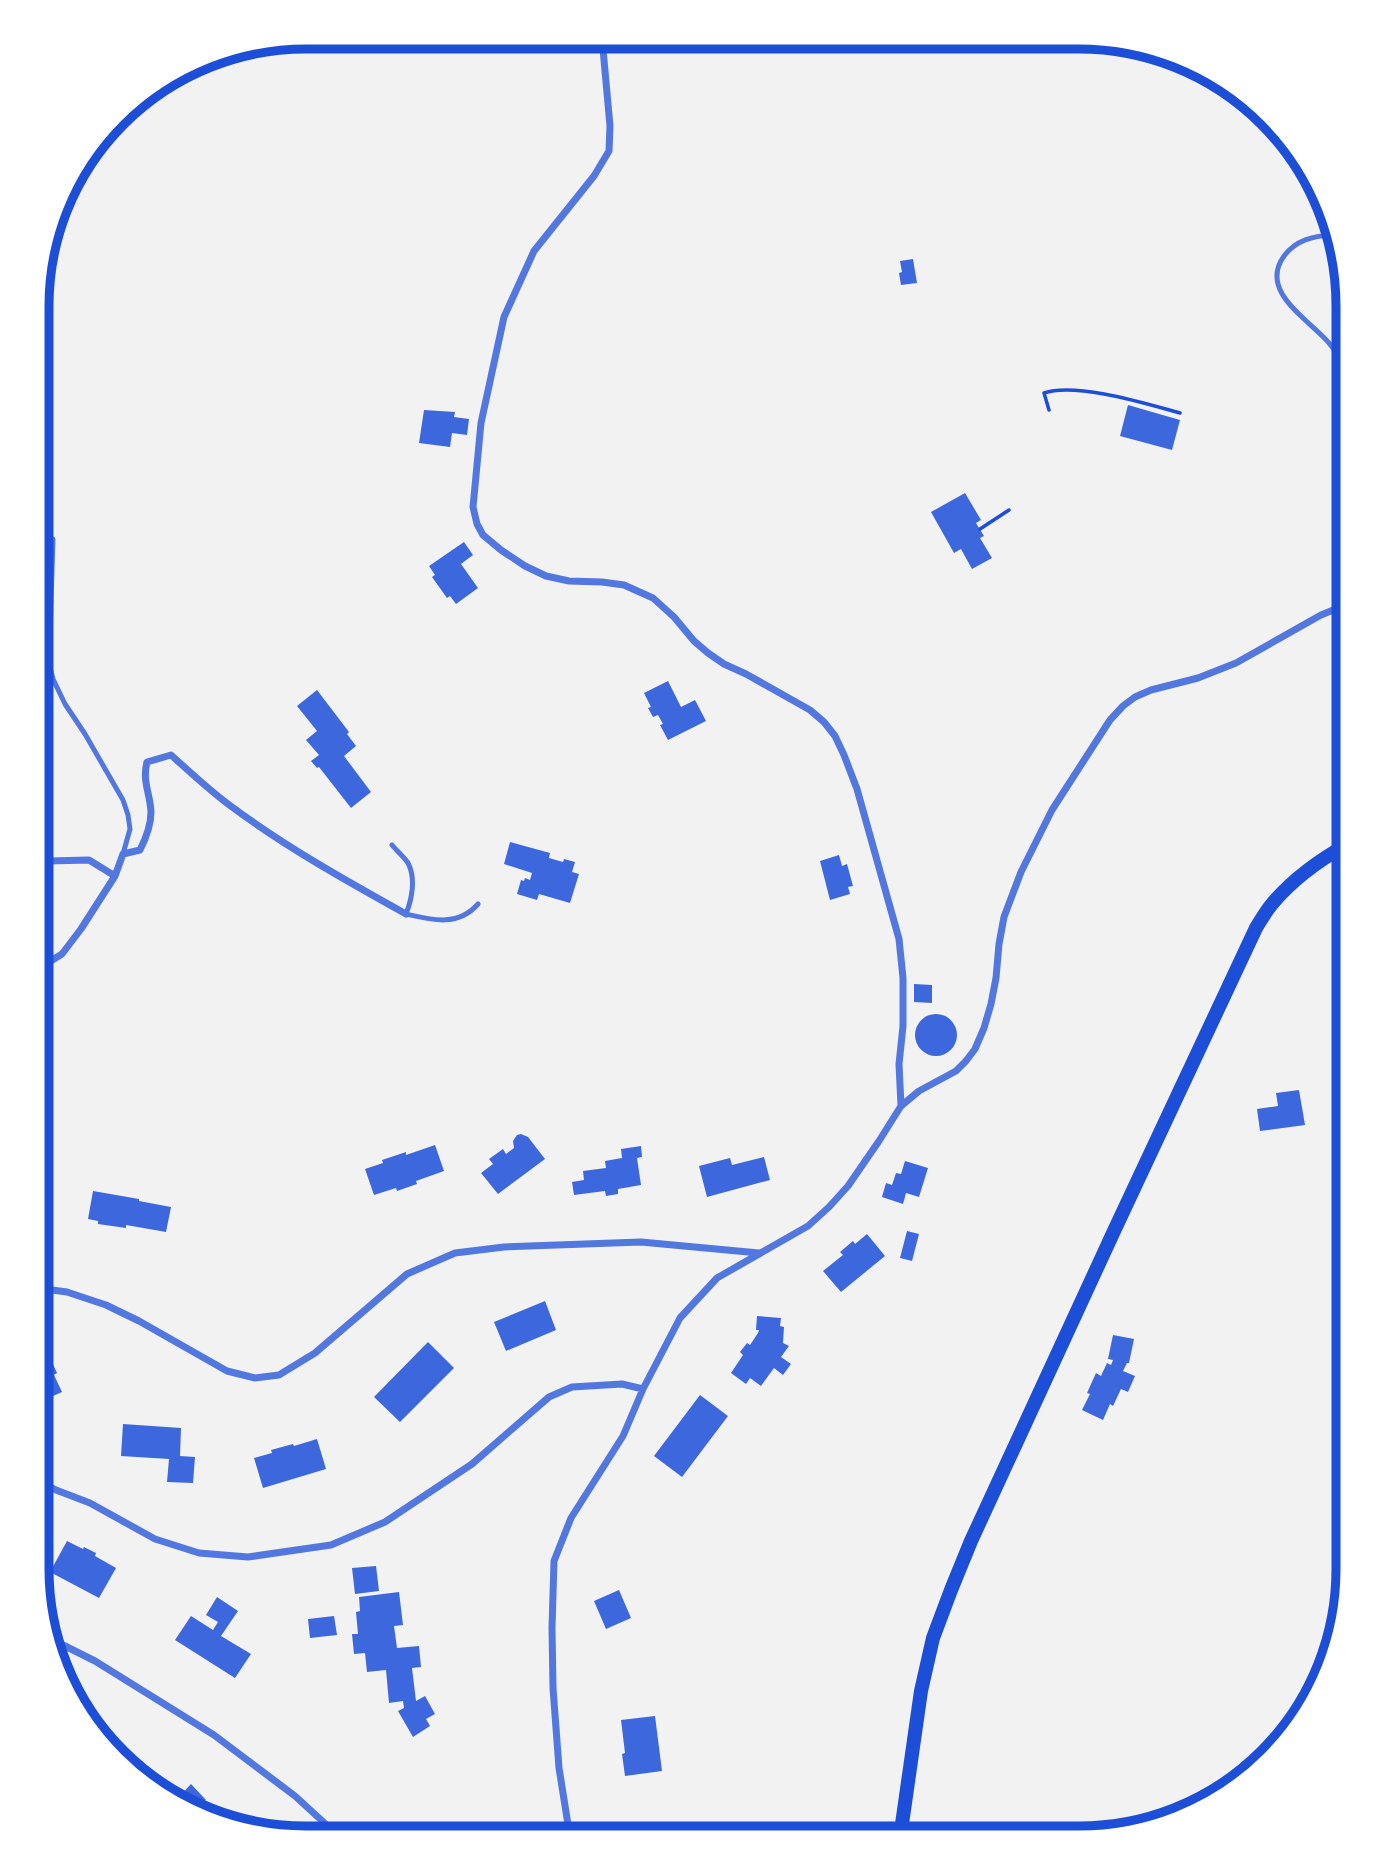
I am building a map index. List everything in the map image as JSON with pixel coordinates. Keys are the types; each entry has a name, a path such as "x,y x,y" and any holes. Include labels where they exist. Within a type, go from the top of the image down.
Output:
{"main road":[{"path":"902,1826 920,1691 930,1651 971,1541 1256,928 1272,904 1288,887 1336,852"}],"street":[{"path":"603,49 610,125 608,151 594,176 534,251 504,317 481,423 473,507 477,524 483,535 500,550 546,576 569,581 624,584 653,598 708,653 810,710 835,736 857,789 899,939 903,978 903,1026 899,1064 901,1106"},
{"path":"568,1826 559,1768 554,1688 554,1561 571,1518 623,1436 643,1389 680,1318 717,1278 808,1226 829,1207 848,1186 901,1106 919,1091 956,1071 975,1049 991,1004 1004,917 1021,872 1052,810 1110,720 1135,697 1236,663 1336,609"},
{"path":"49,962 62,954 81,929 114,876 123,854 140,850 149,828 151,813 144,775 147,762 172,755 227,804 340,878 406,914"},
{"path":"49,861 89,860 114,876"},
{"path":"49,1290 106,1304 227,1371 255,1378 279,1375 315,1353 407,1274 455,1253 504,1247 641,1242 760,1253"},
{"path":"49,1485 90,1503 155,1539 199,1553 248,1557 331,1545 385,1521 472,1464 549,1396 572,1387 622,1384 643,1389"},
{"path":"61,1644 95,1661 214,1735 295,1796 328,1826"}],"lane":[{"path":"1326,235 1300,241 1289,249 1281,259 1276,279 1285,300 1336,352"},
{"path":"53,539 49,664 65,704 123,800 130,829 123,854"},
{"path":"392,845 408,864 411,876 412,900 406,914 451,920 470,913 478,904"}],"path":[{"path":"1049,410 1044,393 1067,389 1130,400 1180,413"},
{"path":"980,530 1009,510"}],"building":[{"path":"913,259 917,283 901,285 900,261"},
{"path":"1128,405 1180,420 1172,450 1120,436"},
{"path":"424,410 455,412 454,417 469,419 467,435 452,433 450,447 419,443"},
{"path":"965,493 981,520 976,523 984,536 980,538 992,558 972,569 961,549 954,553 931,512"},
{"path":"464,542 473,555 461,564 478,588 456,604 450,596 447,598 432,577 435,575 429,566"},
{"path":"668,681 681,707 695,700 706,721 668,740 658,715 653,717 648,708 651,707 644,693"},
{"path":"317,690 349,732 347,734 356,746 344,756 371,792 351,808 319,767 311,761 319,755 306,740 317,731 297,706"},
{"path":"510,842 550,853 549,858 575,862 572,872 579,874 570,903 539,894 537,900 517,894 521,880 530,880 532,873 504,864"},
{"path":"839,855 842,866 847,864 853,886 848,887 850,894 830,900 820,861"},
{"path":"914,984 932,985 932,1003 914,1002"},
{"path":"936,1014 951,1020 957,1035 951,1050 936,1056 921,1050 915,1035 921,1020"},
{"path":"1299,1090 1305,1125 1260,1131 1257,1109 1278,1106 1276,1093"},
{"path":"521,1134 528,1137 545,1159 498,1194 481,1173 493,1164 489,1159 503,1149 506,1154 514,1148 513,1141"},
{"path":"435,1145 444,1171 397,1191 396,1188 374,1195 365,1169 383,1163 382,1160"},
{"path":"641,1146 642,1157 637,1158 641,1185 618,1189 618,1194 606,1196 605,1191 574,1195 572,1182 584,1180 583,1171 606,1168 605,1161 622,1158 621,1149"},
{"path":"764,1157 770,1180 707,1197 699,1166 730,1158 732,1165"},
{"path":"905,1161 928,1168 919,1197 906,1193 903,1204 882,1197 886,1183 892,1185 896,1173 901,1174"},
{"path":"93,1191 171,1207 166,1232 126,1225 126,1228 98,1224 98,1221 88,1219"},
{"path":"907,1231 919,1234 912,1261 900,1258"},
{"path":"867,1234 885,1256 841,1292 823,1271 843,1255 840,1252 853,1241 855,1244"},
{"path":"545,1301 556,1330 506,1351 494,1322"},
{"path":"757,1316 781,1318 780,1326 784,1327 783,1343 789,1346 781,1357 791,1364 783,1375 774,1368 761,1386 750,1378 746,1384 731,1373 743,1355 740,1352 747,1343 750,1345 758,1333"},
{"path":"1113,1335 1134,1339 1129,1363 1123,1371 1135,1376 1128,1392 1121,1389 1113,1406 1110,1404 1103,1420 1082,1410 1096,1373 1101,1376 1107,1363 1111,1365 1113,1360 1108,1359"},
{"path":"428,1342 454,1368 400,1422 374,1397"},
{"path":"49,1356 57,1373 54,1375 62,1392 49,1398"},
{"path":"700,1395 728,1416 682,1477 654,1456"},
{"path":"123,1424 181,1428 180,1456 195,1457 193,1483 167,1482 169,1459 121,1456"},
{"path":"317,1439 326,1469 263,1488 254,1458 272,1453 271,1450"},
{"path":"67,1541 96,1553 95,1556 116,1568 99,1598 50,1572"},
{"path":"376,1566 379,1591 355,1594 352,1568"},
{"path":"619,1590 631,1618 606,1629 594,1601"},
{"path":"399,1592 403,1625 394,1626 397,1648 419,1646 421,1667 412,1668 416,1701 425,1696 435,1714 426,1719 430,1726 413,1737 398,1711 404,1708 403,1701 389,1703 386,1670 367,1672 365,1653 354,1654 352,1634 358,1634 356,1612 360,1611 359,1597"},
{"path":"217,1597 238,1611 221,1636 251,1654 235,1678 175,1640 191,1616 213,1630 218,1622 206,1615"},
{"path":"334,1616 337,1635 310,1638 308,1619"},
{"path":"655,1716 662,1771 625,1776 621,1720"},
{"path":"191,1784 210,1807 208,1806 182,1794"}]}
